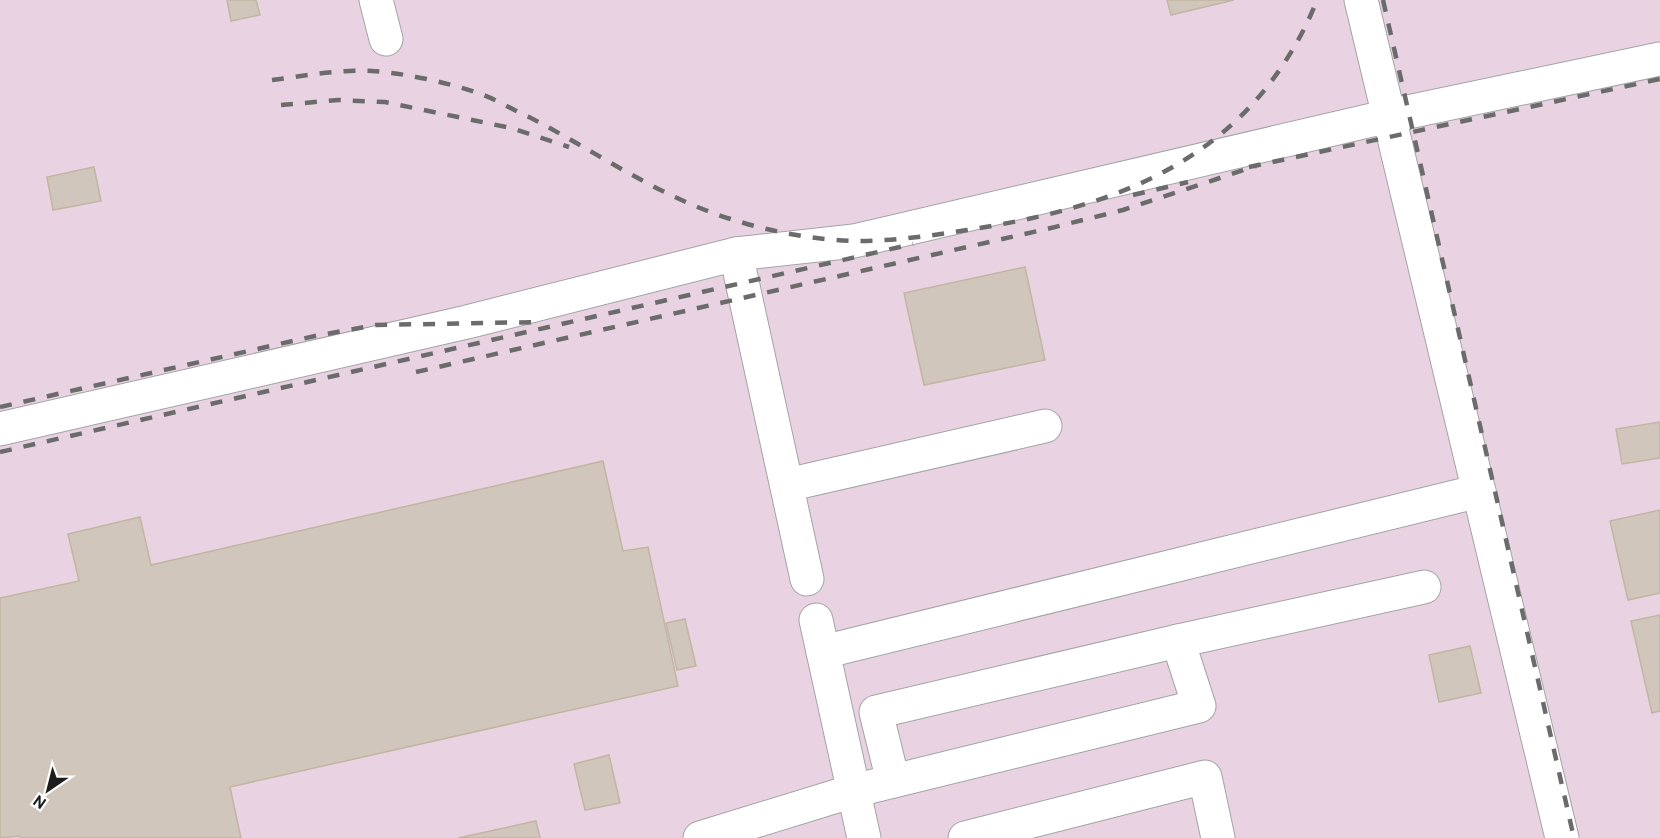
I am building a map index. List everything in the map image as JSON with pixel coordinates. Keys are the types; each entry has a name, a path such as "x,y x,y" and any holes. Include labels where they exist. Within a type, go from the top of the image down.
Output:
{"lane":[{"path":"376,0 386,39"},
{"path":"1361,0 1562,838"},
{"path":"0,429 467,322 736,254 854,241 1389,116 1660,59"},
{"path":"736,254 807,579"},
{"path":"787,485 1045,426"},
{"path":"823,652 1479,491"},
{"path":"893,781 876,712 1178,641 1424,587"},
{"path":"816,620 864,838"},
{"path":"700,838 853,791 1199,706 1178,641"},
{"path":"965,838 1205,777 1218,838"}],"shaded area":[{"path":"0,0 1660,0 1660,838 0,838"}],"building":[{"path":"227,0 256,0 260,15 231,21"},
{"path":"1167,0 1234,0 1171,15"},
{"path":"94,167 101,201 53,210 47,177"},
{"path":"1025,267 1045,360 924,385 904,293"},
{"path":"1660,422 1660,458 1622,464 1616,429"},
{"path":"603,461 623,551 648,547 678,686 230,787 241,838 20,838 19,836 0,838 0,598 79,581 68,534 140,517 151,565"},
{"path":"1660,510 1660,593 1628,600 1610,521"},
{"path":"1660,615 1660,711 1652,713 1631,621"},
{"path":"685,619 696,666 677,670 666,623"},
{"path":"1470,646 1481,693 1439,702 1429,655"},
{"path":"609,755 620,803 585,810 574,764"},
{"path":"536,821 540,838 458,838"}],"railway":[{"path":"272,80 347,71 372,71 424,78 496,100 655,187 707,211 794,235 855,241 897,239 1001,224 1069,209 1102,199 1165,172 1222,133 1251,105 1289,55 1317,0"},
{"path":"1383,0 1574,838"},
{"path":"1249,167 1660,79"},
{"path":"281,105 338,100 385,102 511,128 569,147"},
{"path":"416,372 1051,228 1123,210 1256,166"},
{"path":"1133,195 1188,182"},
{"path":"0,452 913,244"},
{"path":"0,407 315,336 376,325 541,322"}]}
